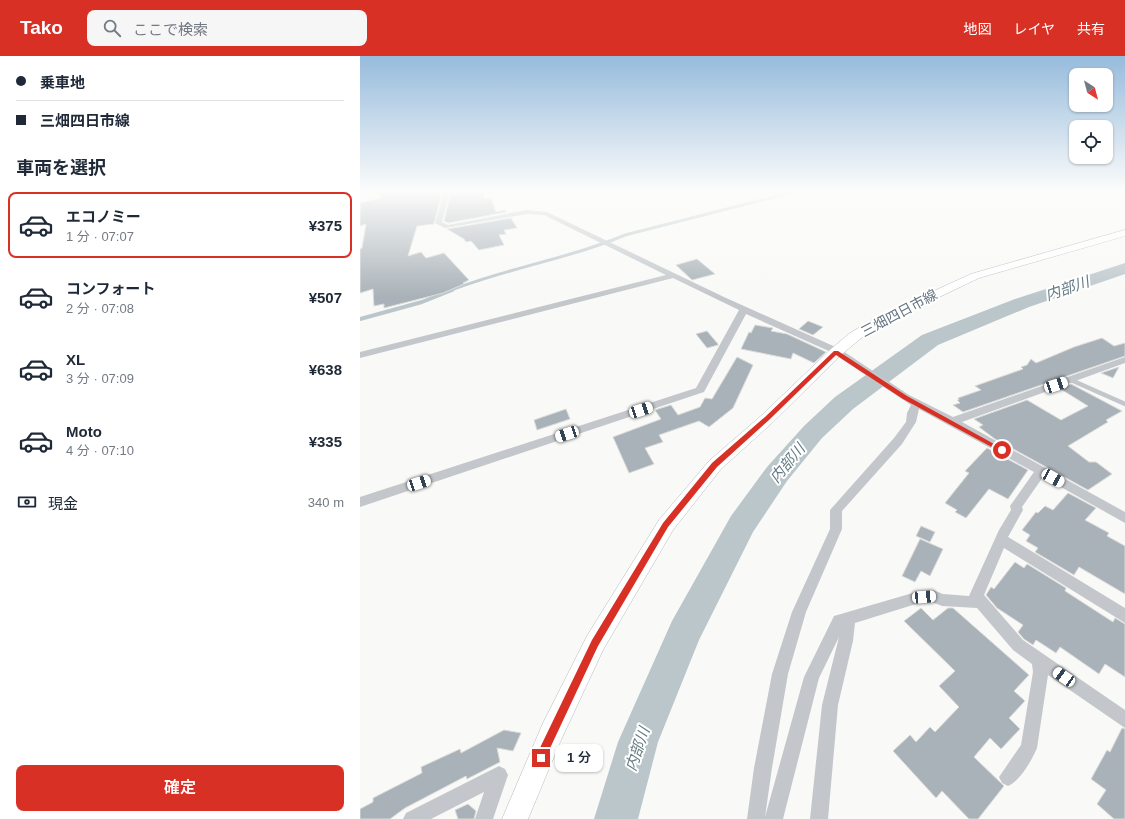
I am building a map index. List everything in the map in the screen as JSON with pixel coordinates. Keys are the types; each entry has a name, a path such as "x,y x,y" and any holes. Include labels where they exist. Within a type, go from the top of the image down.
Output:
{"main road":[{"name":"三畑四日市線","path":"515,819 552,732 595,643 666,525 714,465 767,419 855,336 881,320 968,279 993,270 1125,233"}],"street":[{"path":"444,226 448,227 455,226"},
{"path":"573,226 744,310 837,352 911,401 1125,518"},
{"path":"360,355 673,276"},
{"path":"360,502 700,390 744,310"},
{"path":"951,422 1125,360"},
{"path":"756,819 763,768 780,674 799,612 836,529 836,510 898,441 911,422 911,401"},
{"path":"1041,471 1016,506 1017,510 1009,520 985,582 976,596 1013,640 1125,720"},
{"path":"1002,540 1125,616"},
{"path":"774,819 812,676 839,621 916,598 933,596 942,600 967,602 981,601"},
{"path":"819,819 830,705 846,641 848,619"},
{"path":"1008,777 1029,748 1037,707 1041,672 1039,660"},
{"path":"412,819 499,775 484,819"}],"lane":[{"path":"1071,380 1125,404"}],"building":[{"path":"366,226 420,226 417,226 408,256 421,252 426,258 444,253 469,280 463,283 464,284 443,293 384,308 384,304 374,306 373,289 360,293 360,249 362,248"},
{"path":"467,226 516,226 517,228 504,230 506,234 499,235 504,245 479,250 471,241 466,242 464,239 447,229"},
{"path":"697,259 715,274 692,280 676,265"},
{"path":"808,321 823,327 813,335 799,329"},
{"path":"755,325 773,328 771,331 787,334 826,352 814,363 793,353 791,359 741,349 749,332 751,333"},
{"path":"707,331 718,345 707,348 696,334"},
{"path":"1102,338 1114,346 1125,343 1125,356 963,412 953,405 960,403 957,400 959,400 958,398 981,390 975,386 1023,369 1021,367 1027,365 1031,359 1036,363 1074,347"},
{"path":"737,357 753,365 733,408 709,427 699,421 659,435 663,442 645,448 654,464 629,473 613,437 661,419 655,410 671,405 678,415 700,407 705,398 712,399"},
{"path":"1119,367 1113,378 1101,373"},
{"path":"1071,384 1122,411 1106,420 1108,422 1068,446 1089,462 1096,462 1112,474 1088,490 995,439 979,427 983,425 974,419 1027,400 1061,420 1088,406 1059,388"},
{"path":"566,409 570,419 537,430 534,420"},
{"path":"987,448 1028,470 1008,499 989,489 966,518 955,512 957,510 945,503 969,473 965,471"},
{"path":"1068,493 1096,508 1085,520 1109,533 1107,536 1125,546 1125,594 1079,567 1074,575 1035,552 1038,548 1026,541 1030,535 1022,530 1036,512 1038,513 1045,506 1053,510"},
{"path":"921,526 935,532 930,542 916,536"},
{"path":"920,539 943,549 930,576 921,571 915,582 902,576"},
{"path":"1015,562 1024,568 1027,564 1066,588 1065,591 1113,622 1115,618 1125,624 1125,677 1105,664 1099,674 1060,647 1056,653 1036,640 1033,645 1024,639 1018,632 1023,625 997,608 986,595 991,587 994,589"},
{"path":"921,608 933,620 948,608 953,608 1029,675 1014,691 1025,701 1009,718 1020,729 1001,749 990,738 974,757 1004,786 978,819 969,819 942,791 936,798 893,751 910,735 916,742 930,727 935,732 959,707 939,686 955,671 904,621"},
{"path":"1122,728 1125,729 1125,819 1114,819 1097,804 1106,790 1091,779 1107,750 1110,752"},
{"path":"504,730 521,733 513,751 497,748 500,762 467,779 466,776 405,808 390,819 360,819 360,809 373,802 373,798 422,773 421,767 460,749 461,753"},
{"path":"468,804 476,811 474,819 458,819 455,810"}],"waterway":[{"path":"449,291 493,276 582,251 625,235 662,226"},
{"name":"内部川","path":"616,819 638,742 684,633 742,524 777,474 813,432 844,403 930,340 1022,303 1125,268"},
{"path":"360,319 422,302 452,290"}],"route":[{"path":"541,758 595,643 666,525 714,465 767,419 836,352 905,397 970,431 1002,450"}]}
